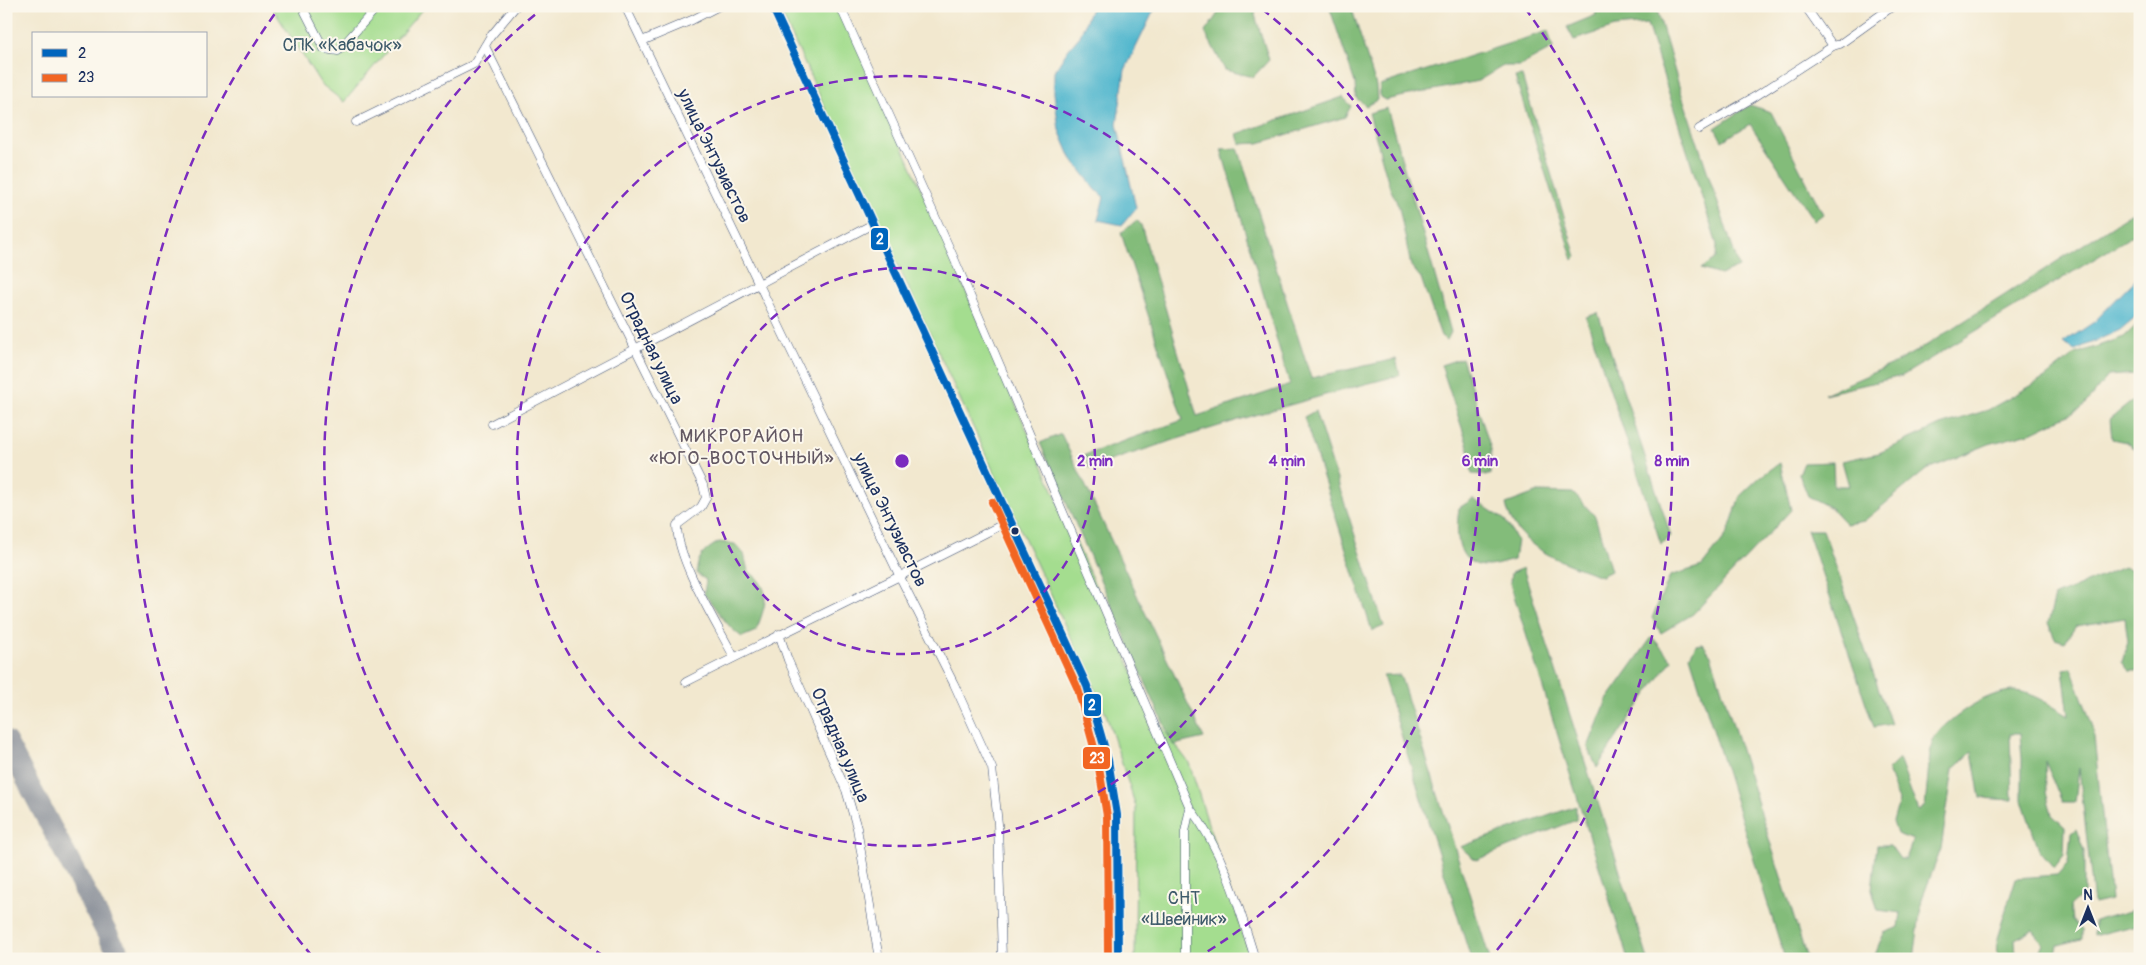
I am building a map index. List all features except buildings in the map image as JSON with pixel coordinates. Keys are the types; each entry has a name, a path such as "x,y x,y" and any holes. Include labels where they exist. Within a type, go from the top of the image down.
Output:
{"street":[{"path":"304,6 305,12 324,49 338,51 378,6"},
{"path":"356,122 474,64 490,37 516,6"},
{"name":"улица Энтузиастов","path":"625,6 900,577 954,684 992,768 998,824 1002,959"},
{"path":"642,41 720,6"},
{"path":"772,6 1087,686 1108,760 1117,815 1118,959"},
{"path":"840,6 953,256 1190,808 1202,823 1233,888 1256,959"},
{"path":"1805,6 1833,46"},
{"path":"1699,129 1756,96 1833,46 1840,44 1892,6"},
{"name":"Отрадная улица","path":"485,46 702,485 706,498 701,507 677,525 677,532 685,561 734,657"},
{"path":"492,424 873,224"},
{"path":"686,682 1011,520"},
{"name":"Отрадная улица","path":"779,634 788,660 846,790 857,828 879,959"},
{"path":"1184,959 1185,832 1190,808"}],"green space":[{"name":"СПК «Кабачок»","path":"271,6 425,6 344,102 321,84"},
{"name":"СНТ «Швейник»","path":"778,6 841,6 1150,711 1189,763 1251,959 1135,959 1136,807 1106,714"},
{"path":"1223,6 1259,6 1256,7 1255,15 1269,60 1253,77 1225,70 1205,32"},
{"path":"1329,6 1351,6 1376,86 1377,100 1366,106 1356,98 1355,83"},
{"path":"1594,6 1615,6 1616,9 1632,6 1656,6 1679,86 1739,267 1720,275 1701,269 1716,258 1717,245 1647,24 1615,27 1574,40 1567,27 1596,15"},
{"path":"1548,31 1553,48 1520,66 1503,66 1478,81 1385,100 1380,97 1380,85"},
{"path":"1522,76 1576,257 1573,260 1515,77"},
{"path":"1343,97 1351,106 1345,117 1259,143 1240,144 1237,134"},
{"path":"1750,105 1771,112 1823,214 1814,221 1750,124 1722,141 1715,128"},
{"path":"1387,108 1451,332 1447,340 1441,336 1421,278 1411,266 1399,207 1390,188 1369,113"},
{"path":"1238,148 1311,378 1396,359 1400,375 1244,418 1089,468 1085,455 1183,420 1121,233 1137,220 1141,225 1197,416 1290,385 1221,149"},
{"path":"2140,208 2140,231 1902,376 1824,394 1893,364 1927,345"},
{"path":"1598,313 1671,536 1661,544 1586,317"},
{"path":"2140,322 2140,370 2136,374 2108,376 2081,409 2033,432 1989,444 1926,470 1864,521 1846,524 1831,508 1808,496 1799,474 1804,463 1833,462 1834,486 1849,486 1842,461 1879,453 1940,425 1988,410 2045,378 2075,354 2124,337"},
{"path":"1462,358 1491,449 1490,475 1472,474 1469,449 1441,365"},
{"path":"2140,395 2140,452 2126,442 2112,439 2110,419"},
{"path":"1315,411 1384,626 1372,631 1304,417"},
{"path":"1061,434 1204,738 1173,745 1040,443"},
{"path":"1780,463 1791,510 1693,614 1661,633 1652,618 1670,576 1702,566 1728,533 1740,496 1760,477"},
{"path":"1538,492 1573,493 1595,516 1611,571 1601,576 1557,559 1530,543 1519,532 1511,519 1506,504"},
{"path":"1473,499 1505,520 1517,540 1514,560 1487,566 1468,560 1463,553 1457,526 1459,508"},
{"path":"1807,530 1823,530 1891,724 1874,727"},
{"path":"719,542 735,544 744,554 748,571 761,584 764,591 764,606 756,631 742,637 726,623 704,594 706,580 697,574 698,563 702,555"},
{"path":"2124,567 2140,572 2140,671 2129,671 2122,662 2128,642 2125,618 2076,626 2065,642 2055,639 2048,623 2055,596"},
{"path":"1523,568 1648,959 1628,959 1510,583 1511,573"},
{"path":"1652,637 1672,660 1628,720 1597,768 1588,747 1607,700"},
{"path":"1703,644 1711,655 1807,959 1785,959 1690,656 1696,645"},
{"path":"2071,668 2093,727 2111,900 2094,904 2079,768 2075,802 2062,802 2045,761 2046,792 2052,815 2065,827 2064,855 2054,868 2039,850 2022,800 2020,734 2010,734 2012,800 1980,798 1972,752 1953,769 1941,849 1922,899 1914,959 1896,959 1894,955 1875,955 1884,933 1899,927 1901,913 1878,910 1872,889 1877,845 1890,845 1900,859 1906,859 1913,840 1897,834 1893,822 1899,801 1888,770 1899,759 1918,811 1925,806 1932,743 1934,738 1950,721 1961,712 1986,698 2011,691 2022,692 2035,697 2069,716 2063,669"},
{"path":"1400,675 1490,959 1471,959 1383,676"},
{"path":"1576,806 1576,820 1476,860 1460,847"},
{"path":"2076,829 2084,851 2084,893 2070,906 2072,921 2082,929 2082,939 2058,945 2055,959 2036,959 2043,943 2033,930 2015,939 2016,956 2019,959 1998,959 1997,938 2016,878 2057,875 2068,863 2071,833"},
{"path":"2140,908 2140,924 2093,936 2094,921"}],"water":[{"path":"1092,6 1156,6 1125,70 1117,124 1136,208 1122,225 1098,220 1104,197 1096,190 1071,158 1059,130 1054,93 1054,72 1068,50 1080,36"},
{"path":"2140,275 2140,313 2120,330 2075,350 2063,343 2094,322"}],"taxiway":[{"path":"6,741 110,939 123,959"}],"transit line":[{"name":"2","path":"772,6 1087,686 1108,760 1117,815 1118,959"},
{"name":"23","path":"992,502 1078,689 1098,762 1107,816 1108,959"}],"district":[{"name":"МИКРОРАЙОН «ЮГО-ВОСТОЧНЫЙ»","path":"742,447"}]}
